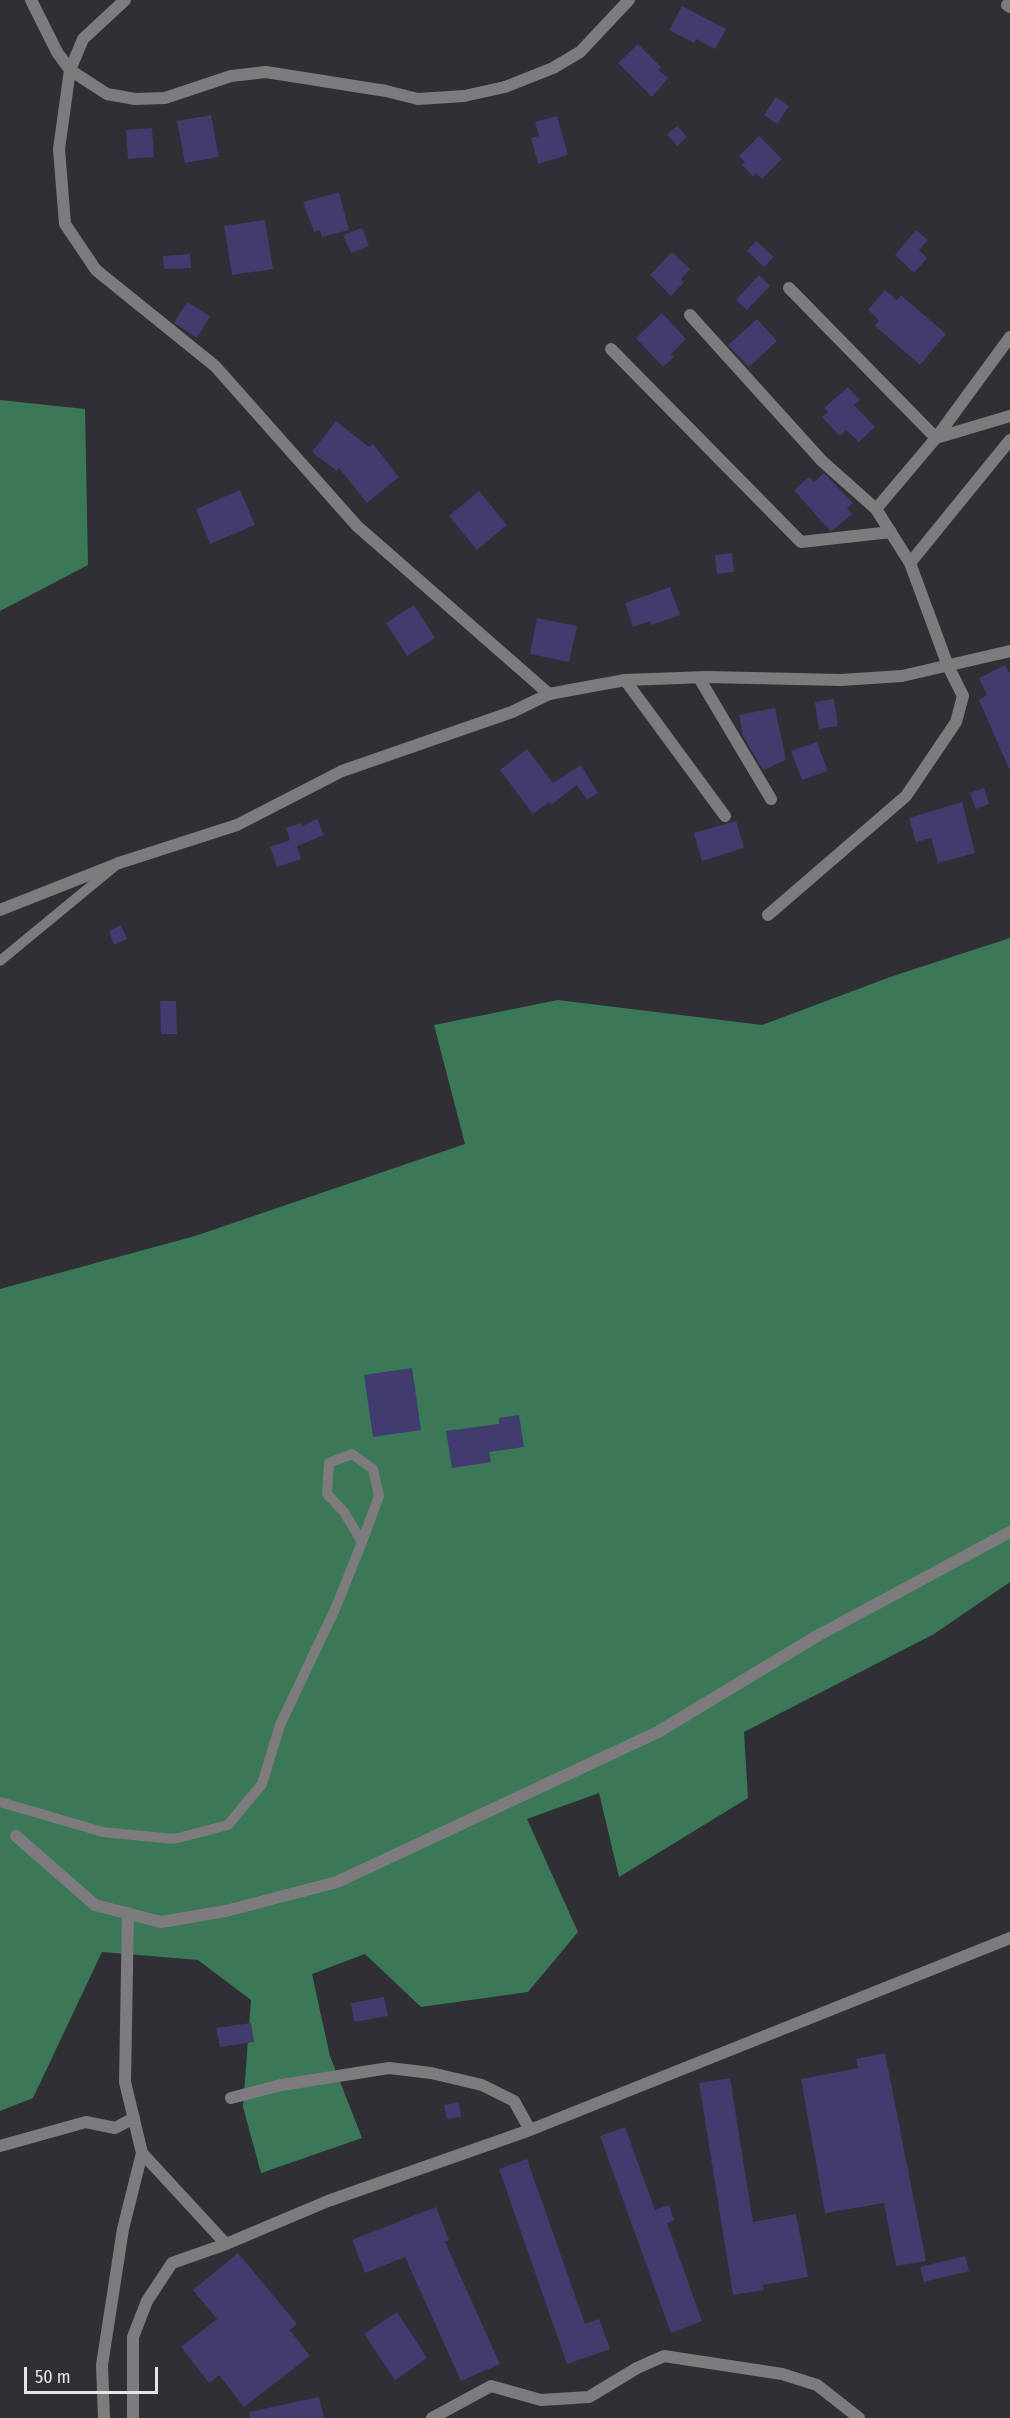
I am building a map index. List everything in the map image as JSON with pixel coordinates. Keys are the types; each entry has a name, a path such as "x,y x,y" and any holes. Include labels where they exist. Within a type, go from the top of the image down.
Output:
{"street":[{"path":"31,0 57,52 69,70 106,94 135,99 165,98 231,76 266,72 418,99 464,96 505,87 553,68 590,43 629,0"},
{"path":"125,0 83,39 69,70 59,149 65,224 96,270 214,366 357,526 549,694"},
{"path":"789,288 936,438"},
{"path":"690,315 822,461 876,509 910,563 948,666 963,696 956,722 906,796 768,915"},
{"path":"876,509 936,438 1010,337"},
{"path":"611,349 801,542 891,532"},
{"path":"936,438 1010,416"},
{"path":"910,563 1010,441"},
{"path":"0,910 119,863 237,825 342,771 512,712 549,694 625,680 699,678 841,680 902,676 1010,651"},
{"path":"699,678 771,799"},
{"path":"625,680 726,816"},
{"path":"16,1836 94,1905 161,1922 226,1911 337,1882 658,1732 817,1636 1010,1532"},
{"path":"104,2418 102,2365 123,2229 142,2153 125,2082 128,1913"},
{"path":"133,2418 133,2337 147,2301 172,2264 328,2201 530,2130 1010,1938"},
{"path":"231,2098 281,2085 389,2068 431,2073 482,2085 514,2100 530,2130"},
{"path":"0,2146 86,2122 116,2128 134,2118"},
{"path":"142,2153 226,2244"},
{"path":"432,2418 491,2386 542,2400 589,2397 637,2368 664,2356 782,2373 817,2385 859,2418"}],"lane":[{"path":"0,961 119,863"},
{"path":"0,1802 103,1833 174,1839 228,1825 262,1784 280,1725 336,1607 362,1542 379,1496 373,1469 352,1454 329,1463 327,1494 345,1512 362,1542"}],"green space":[{"path":"0,400 85,409 88,565 0,611"},
{"path":"1010,938 1010,1582 934,1634 744,1732 748,1798 619,1877 599,1793 527,1819 578,1932 528,1992 421,2007 365,1954 312,1974 330,2056 362,2138 261,2173 243,2107 251,2000 198,1960 102,1952 33,2098 0,2111 0,1289 195,1236 465,1144 434,1025 558,1000 762,1025 893,976"}],"building":[{"path":"682,6 726,29 715,49 696,39 694,43 669,30"},
{"path":"638,44 661,67 658,70 668,78 652,97 618,63"},
{"path":"776,97 789,106 777,124 764,115"},
{"path":"211,115 219,157 185,163 177,121"},
{"path":"557,116 568,155 538,164 531,138 539,136 535,122"},
{"path":"677,126 687,137 677,146 667,134"},
{"path":"152,128 154,157 128,159 126,130"},
{"path":"759,136 782,159 762,179 756,173 753,176 742,165 745,162 739,156"},
{"path":"339,192 349,230 322,237 320,230 314,232 303,202"},
{"path":"265,220 273,269 232,275 224,226"},
{"path":"362,228 369,246 351,253 343,235"},
{"path":"916,230 928,240 919,250 927,258 914,273 895,255"},
{"path":"756,241 774,257 764,267 747,251"},
{"path":"672,252 690,269 681,279 684,282 671,296 650,275"},
{"path":"190,254 191,268 164,269 163,256"},
{"path":"759,275 770,286 747,310 736,300"},
{"path":"885,290 897,300 901,295 946,334 920,365 875,326 879,320 868,310"},
{"path":"187,302 210,316 197,338 174,323"},
{"path":"662,313 686,339 671,354 674,357 663,367 636,338"},
{"path":"757,319 777,341 749,367 728,345"},
{"path":"848,387 860,400 854,405 875,427 859,442 846,430 840,436 822,417 828,412 824,408"},
{"path":"336,421 369,447 373,444 399,477 367,503 339,468 337,471 312,452"},
{"path":"824,473 853,503 847,508 852,514 830,531 794,490 809,477 814,482"},
{"path":"240,490 255,525 210,544 196,509"},
{"path":"479,491 507,525 477,550 449,516"},
{"path":"732,553 734,572 717,574 715,555"},
{"path":"670,587 680,615 651,625 650,621 633,627 625,603"},
{"path":"414,605 435,638 407,656 386,623"},
{"path":"537,618 577,626 569,662 530,654"},
{"path":"1005,665 1010,674 1010,771 979,700 987,695 979,678"},
{"path":"834,699 838,726 819,729 815,702"},
{"path":"775,708 786,760 763,770 743,736 739,715"},
{"path":"817,742 828,771 802,780 791,751"},
{"path":"527,749 553,783 581,765 598,793 587,800 577,785 551,805 549,802 533,814 500,770"},
{"path":"984,788 989,804 976,809 970,793"},
{"path":"962,802 975,853 938,863 931,838 916,842 909,818"},
{"path":"317,819 324,835 297,846 301,859 277,867 270,847 290,840 286,828 301,823 302,826"},
{"path":"736,821 744,848 702,861 694,833"},
{"path":"121,925 127,939 114,945 109,931"},
{"path":"160,1001 176,1001 177,1034 161,1034"},
{"path":"412,1368 421,1430 373,1437 364,1375"},
{"path":"519,1415 524,1447 489,1452 491,1462 452,1468 446,1431 499,1424 499,1418"},
{"path":"384,1997 388,2016 354,2022 351,2003"},
{"path":"251,2023 254,2042 220,2047 216,2028"},
{"path":"885,2053 926,2261 896,2266 884,2203 825,2213 801,2079 858,2068 856,2059"},
{"path":"730,2078 753,2222 796,2214 808,2277 763,2285 764,2290 733,2295 699,2083"},
{"path":"459,2102 461,2117 447,2119 444,2105"},
{"path":"625,2127 655,2210 669,2205 674,2220 667,2223 702,2321 671,2333 600,2136"},
{"path":"527,2159 585,2324 599,2319 610,2349 567,2364 499,2169"},
{"path":"436,2207 449,2240 445,2242 500,2364 461,2381 405,2257 365,2273 352,2240"},
{"path":"238,2253 297,2324 290,2330 310,2356 244,2407 219,2375 209,2383 181,2347 217,2319 193,2290"},
{"path":"965,2256 969,2271 924,2282 920,2267"},
{"path":"397,2312 427,2358 395,2380 364,2334"},
{"path":"319,2397 324,2418 250,2418 249,2412"}]}
